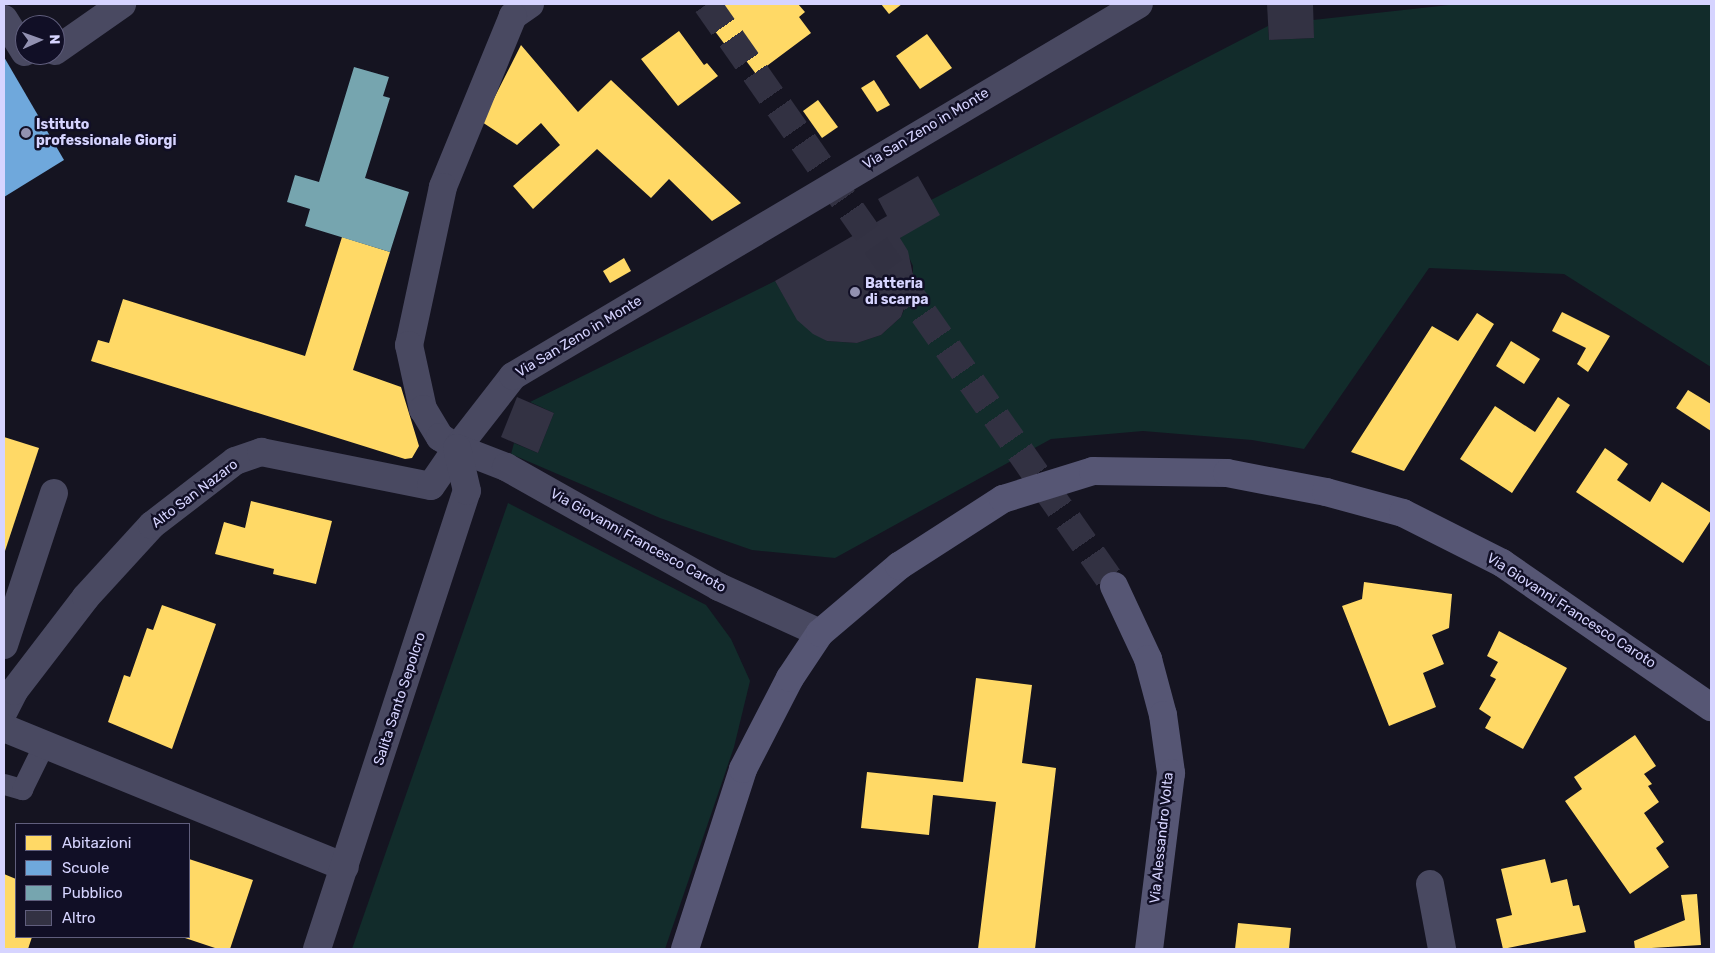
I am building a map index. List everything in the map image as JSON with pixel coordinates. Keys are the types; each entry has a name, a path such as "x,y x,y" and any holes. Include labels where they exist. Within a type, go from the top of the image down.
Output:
{"street":[{"path":"65,39 122,4"},
{"path":"457,448 440,437 423,409 409,345 444,187 513,16 530,4"},
{"name":"Via San Zeno in Monte","path":"457,448 513,376 1135,4 1139,4"},
{"path":"4,19 15,31"},
{"name":"Via Giovanni Francesco Caroto","path":"457,448 506,468 719,586 820,633"},
{"name":"Alto San Nazaro","path":"7,693 86,597 152,525 235,460 261,452 431,486 457,448"},
{"name":"Salita Santo Sepolcro","path":"317,949 467,491 457,448"},
{"name":"Via Giovanni Francesco Caroto","path":"685,949 743,769 790,678 820,633 899,566 1003,499 1093,471 1227,473 1326,492 1402,512 1502,563 1711,707"},
{"path":"4,645 54,493"},
{"name":"Via Alessandro Volta","path":"1114,586 1148,659 1163,715 1171,773 1149,949"},
{"path":"4,728 345,867"},
{"path":"1430,884 1442,949"}],"lane":[{"path":"4,784 22,789 44,744"}],"green space":[{"path":"1458,4 1711,4 1711,367 1564,274 1429,268 1304,449 1252,440 1143,431 1051,439 835,558 752,550 660,518 511,454 514,443 538,453 554,413 530,402 775,281 798,320 827,341 857,343 881,335 901,317 913,289 913,266 900,238 931,200 1268,26 1269,40 1314,38 1313,20"},
{"path":"508,503 706,605 731,639 750,681 734,747 665,949 352,949"}],"building: Abitazioni":[{"path":"725,4 798,4 805,12 799,17 811,33 756,74 744,58 738,62 705,18"},
{"path":"881,4 902,4 889,14"},
{"path":"679,31 704,65 707,63 718,76 678,106 641,59"},
{"path":"927,34 952,68 920,89 896,56"},
{"path":"521,45 578,112 611,80 741,203 712,221 669,179 651,198 597,149 533,209 513,186 560,145 541,123 517,145 482,122"},
{"path":"874,80 890,105 877,112 861,88"},
{"path":"818,100 838,127 822,138 803,111"},
{"path":"342,237 390,252 353,370 401,387 419,446 412,458 405,459 91,361 98,340 109,343 123,299 305,356"},
{"path":"624,258 631,271 610,283 603,271"},
{"path":"1562,312 1610,336 1588,372 1577,364 1586,348 1552,331"},
{"path":"1477,313 1494,324 1404,471 1351,452 1432,326 1458,341"},
{"path":"1511,341 1540,359 1524,384 1496,366"},
{"path":"1688,390 1711,404 1711,431 1676,408"},
{"path":"1558,397 1570,405 1512,493 1460,459 1495,406 1535,432"},
{"path":"4,437 39,448 4,554"},
{"path":"1605,448 1628,464 1617,480 1650,502 1662,482 1711,513 1711,520 1683,563 1576,492"},
{"path":"251,501 332,521 316,584 273,574 274,569 215,554 224,522 245,528"},
{"path":"1364,582 1452,594 1449,628 1432,635 1444,664 1423,673 1436,707 1389,726 1342,606 1362,599"},
{"path":"162,605 216,624 172,749 108,722 124,675 130,677 147,628 153,630"},
{"path":"1499,631 1567,668 1523,749 1485,728 1491,717 1479,709 1496,679 1490,676 1498,662 1487,656"},
{"path":"976,678 1032,685 1022,763 1056,768 1035,949 978,949 996,802 933,795 929,835 861,828 867,772 963,782"},
{"path":"1635,735 1656,766 1644,774 1652,784 1648,786 1659,802 1644,813 1664,842 1656,848 1669,867 1630,894 1565,801 1582,789 1574,777"},
{"path":"190,859 253,880 230,949 218,949 185,938 190,938"},
{"path":"1545,859 1551,883 1567,879 1573,906 1579,905 1586,932 1503,949 1496,919 1512,915 1501,869"},
{"path":"4,874 15,879 15,938 32,938 28,949 4,949"},
{"path":"1697,894 1701,945 1635,949 1634,941 1685,920 1681,895"},
{"path":"1238,923 1291,928 1289,949 1235,949"}],"building: Scuole":[{"name":"Istituto professionale Giorgi","path":"4,57 64,160 4,197"}],"building: Pubblico":[{"path":"354,67 389,77 383,96 390,98 365,178 409,192 390,252 305,226 310,209 287,202 295,175 319,182"}],"building: Altro":[{"path":"1267,4 1313,4 1314,38 1269,40"},
{"path":"918,176 940,215 900,238 908,251 914,280 901,317 881,335 857,343 827,341 813,334 797,320 775,281 887,216 878,199"},
{"path":"517,397 554,413 538,453 501,437"}],"tunnel":[{"path":"707,4 1114,586"}],"place":[{"name":"Istituto professionale Giorgi","path":"26,133"},
{"name":"Batteria di scarpa","path":"855,292"}]}
